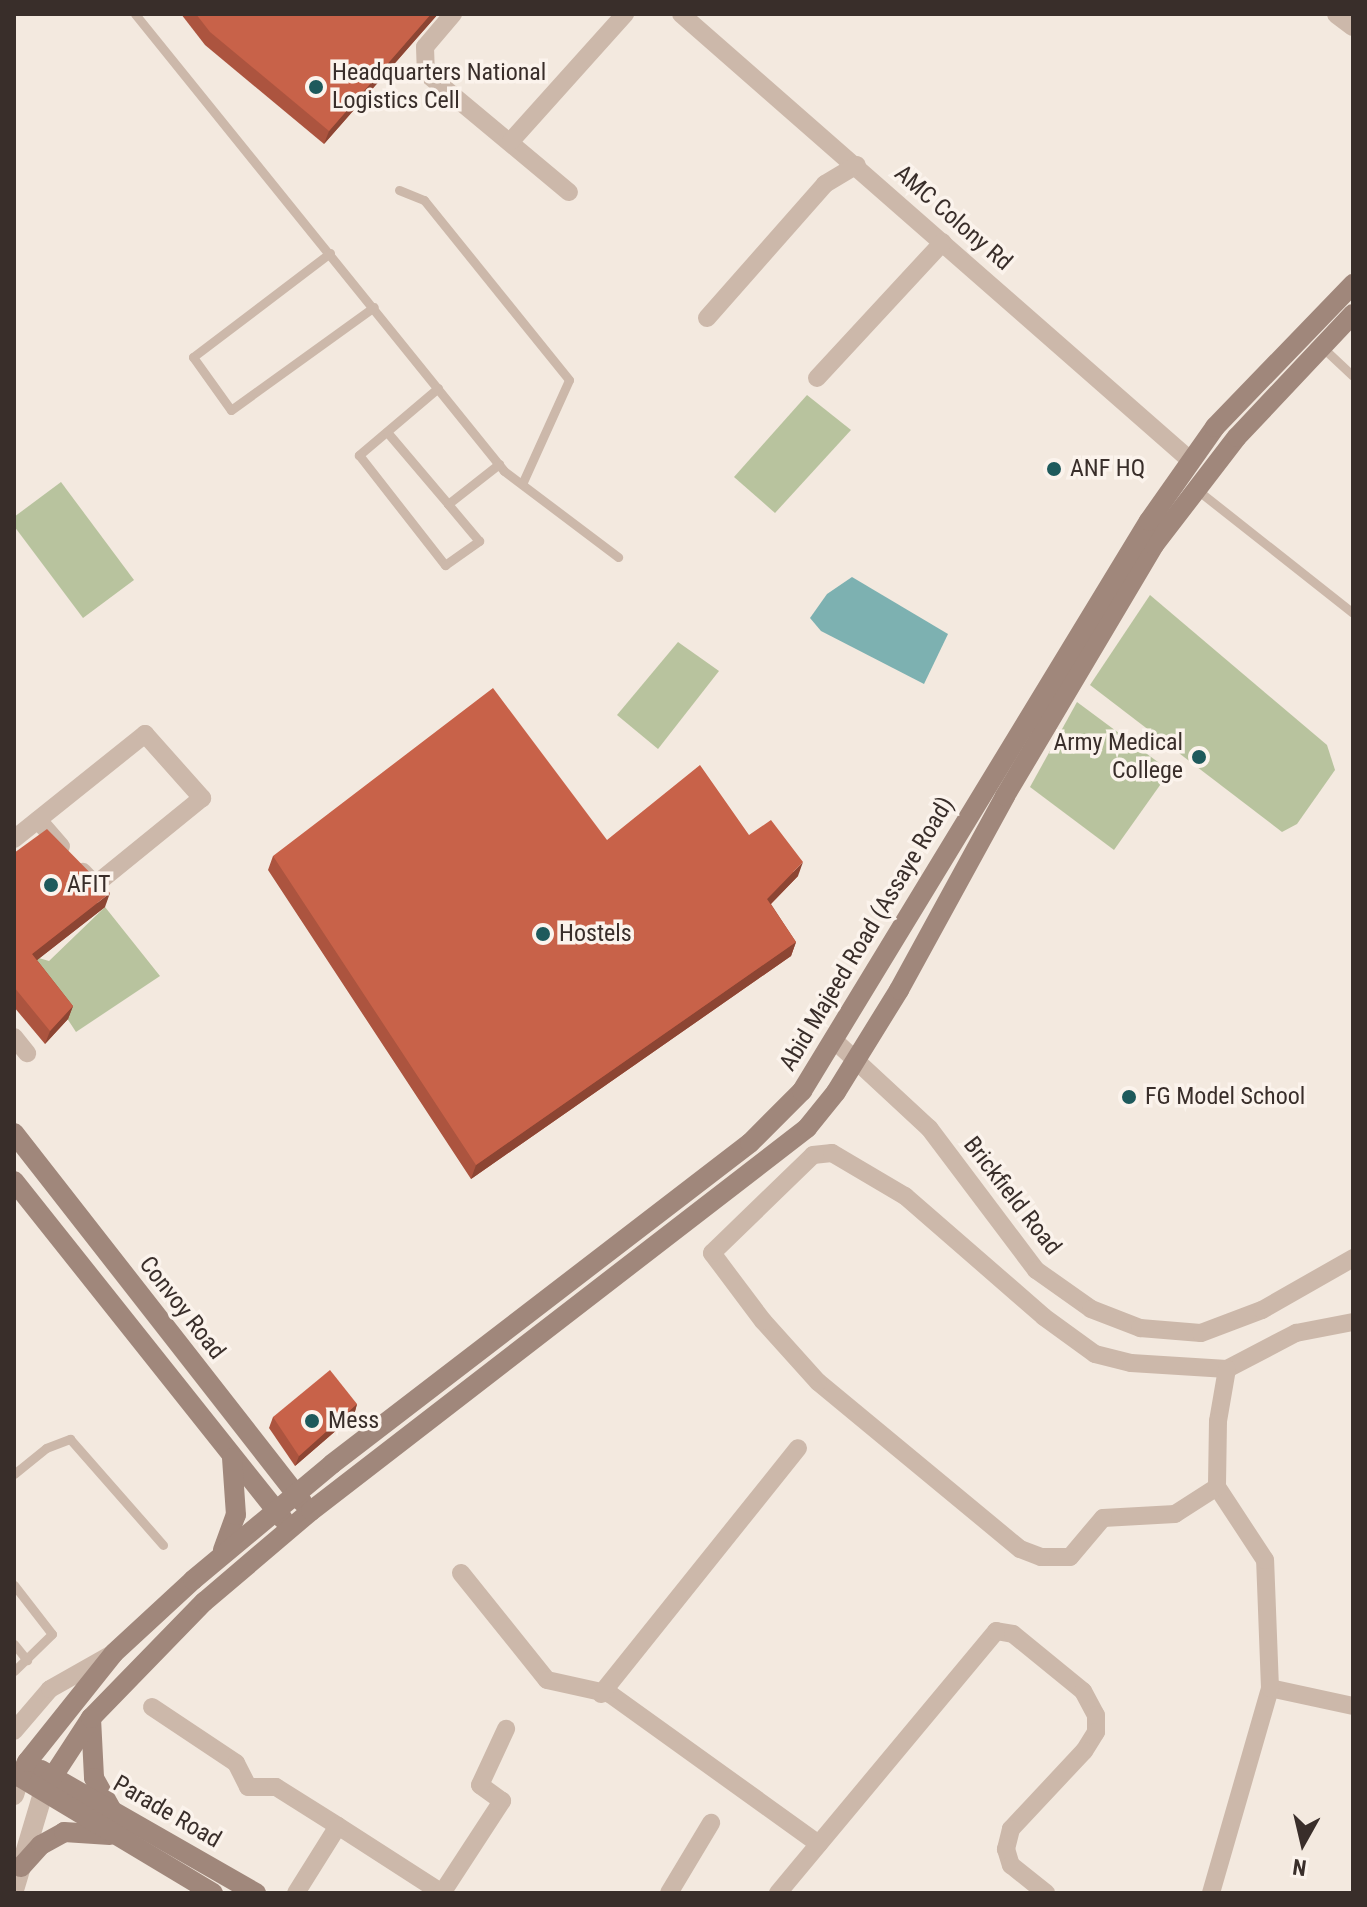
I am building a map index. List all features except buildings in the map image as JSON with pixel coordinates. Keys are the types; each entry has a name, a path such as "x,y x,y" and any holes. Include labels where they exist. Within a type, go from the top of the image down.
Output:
{"main road":[{"name":"Abid Majeed Road (Assaye Road)","path":"20,1778 114,1653 216,1561 295,1494 750,1143 802,1091 836,1042 1046,686 1191,461 1215,427 1353,284"},
{"name":"Abid Majeed Road (Assaye Road)","path":"48,1783 91,1718 136,1666 291,1527 807,1128 856,1061 1005,796 1154,545 1196,489 1353,314"},
{"name":"Convoy Road","path":"14,1133 311,1511"},
{"path":"14,1181 291,1527"},
{"path":"216,1561 236,1515 231,1453"},
{"path":"91,1718 94,1778 111,1809"},
{"path":"20,1778 48,1783"},
{"name":"Parade Road","path":"48,1783 111,1809 256,1893"},
{"name":"Parade Road","path":"48,1783 125,1839 213,1893"},
{"path":"21,1867 41,1845 64,1832 87,1830 125,1839"}],"street":[{"path":"453,14 425,47 426,73 569,192"},
{"path":"511,141 625,14"},
{"name":"AMC Colony Rd","path":"681,14 857,165 1191,461"},
{"path":"1337,14 1353,26"},
{"path":"707,318 825,184 857,165"},
{"path":"817,378 943,242"},
{"path":"14,839 145,734 202,798 95,885 38,820"},
{"path":"14,1037 27,1053"},
{"name":"Brickfield Road","path":"836,1042 929,1128 1036,1270 1091,1309 1140,1328 1201,1333 1262,1310 1353,1258"},
{"path":"1217,1487 1175,1514 1103,1518 1070,1557 1041,1557 1020,1549 818,1382 712,1253 813,1155 832,1153 905,1196 1044,1317 1095,1354 1119,1361 1227,1369 1296,1333 1353,1322"},
{"path":"1211,1893 1270,1688 1265,1560 1217,1487 1218,1421 1227,1369"},
{"path":"601,1694 798,1448"},
{"path":"461,1573 547,1680 610,1694 819,1844"},
{"path":"778,1893 996,1631 1004,1633 1083,1691 1096,1715 1096,1732 1084,1751 1011,1829 1006,1849 1011,1865 1046,1893"},
{"path":"14,1731 50,1689 114,1653"},
{"path":"1270,1688 1353,1706"},
{"path":"152,1707 236,1763 248,1787 276,1787 442,1893 502,1801 480,1785 506,1729"},
{"name":"Abid Majeed Road (Assaye Road)","path":"14,1890 48,1783"},
{"path":"669,1893 711,1823"},
{"path":"296,1893 338,1826"}],"lane":[{"path":"135,14 499,464 618,557"},
{"path":"399,190 424,200 569,380 522,484"},
{"path":"330,253 193,357 231,410 374,307"},
{"path":"1322,347 1353,376"},
{"path":"387,432 479,541 445,565 359,455 438,388"},
{"path":"448,504 499,464"},
{"path":"1196,489 1353,613"},
{"path":"14,1474 46,1448 70,1439 163,1545"},
{"path":"14,1585 52,1634 14,1671"},
{"path":"14,1644 27,1660"}],"green space":[{"path":"807,395 851,430 775,513 734,477"},
{"path":"61,482 134,580 83,618 14,526 14,517"},
{"path":"1150,595 1327,745 1335,770 1297,824 1282,832 1090,685"},
{"path":"678,642 719,671 658,749 617,715"},
{"path":"1077,702 1170,771 1114,850 1030,787"},
{"path":"105,907 160,976 76,1032 25,954 49,961"}],"water":[{"path":"852,577 948,634 924,684 821,631 810,618 827,594"}],"place":[{"name":"Headquarters National Logistics Cell","path":"316,87"},
{"name":"ANF HQ","path":"1054,469"},
{"name":"Army Medical College","path":"1199,757"},
{"name":"AFIT","path":"51,885"},
{"name":"Hostels","path":"543,934"},
{"name":"FG Model School","path":"1129,1097"},
{"name":"Mess","path":"312,1421"}]}
